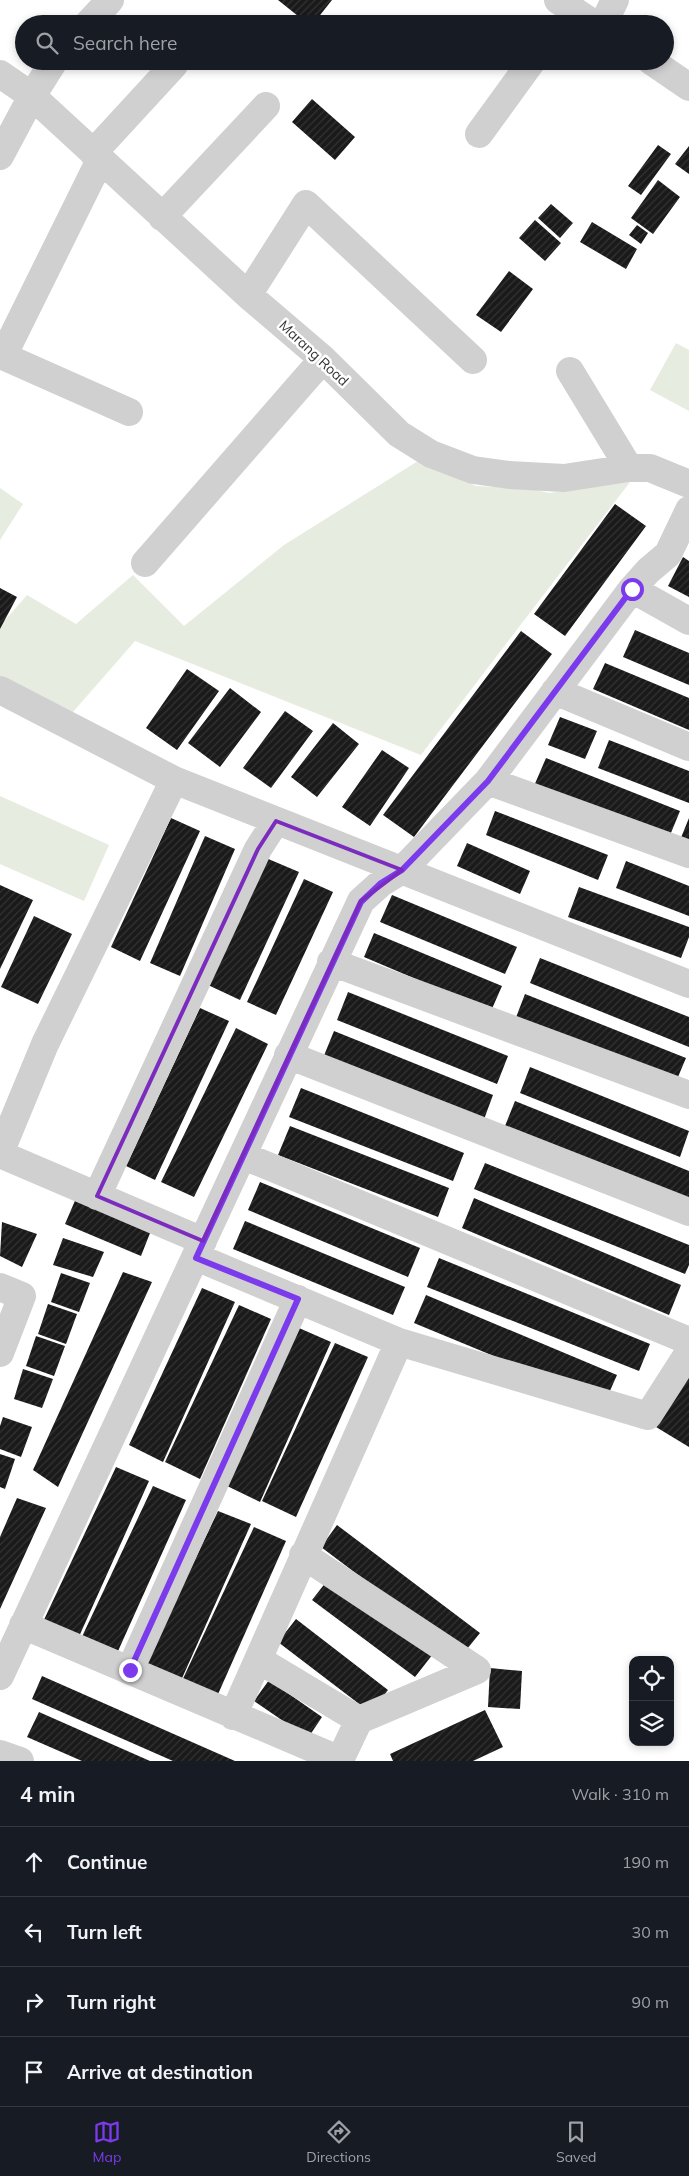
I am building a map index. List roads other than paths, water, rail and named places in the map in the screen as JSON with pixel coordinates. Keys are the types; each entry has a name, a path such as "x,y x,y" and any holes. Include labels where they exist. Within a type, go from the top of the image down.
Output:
{"street":[{"path":"96,15 110,0"},
{"path":"607,15 616,0"},
{"path":"0,156 32,96 48,70"},
{"path":"129,412 3,356 6,332 97,156 169,70"},
{"path":"479,134 525,70"},
{"path":"664,70 689,87"},
{"name":"Marang Road","path":"0,74 32,96 248,295 323,359 400,434 432,454 473,470 509,475 564,478 629,468 650,468 689,484"},
{"path":"162,217 266,106"},
{"path":"248,295 306,204 473,360"},
{"path":"145,563 323,359"},
{"path":"570,370 629,468"},
{"path":"0,1676 244,1156 331,962 361,902 381,883 402,870 488,781 640,580 668,554 686,515"},
{"path":"640,580 689,621"},
{"path":"0,690 174,780 689,984"},
{"path":"555,691 689,747"},
{"path":"174,780 45,1044 0,1154 97,1196 298,1299 399,1342 648,1416 689,1352"},
{"path":"488,781 689,854"},
{"path":"97,1196 258,849 276,821"},
{"path":"331,962 689,1095"},
{"path":"288,1055 689,1212"},
{"path":"244,1156 689,1340"},
{"path":"0,1352 11,1292"},
{"path":"130,1670 298,1299"},
{"path":"233,1716 399,1342"},
{"path":"23,1625 340,1761 359,1720 477,1670 304,1555"},
{"path":"259,1660 359,1720"},
{"path":"0,1754 20,1761"}]}
